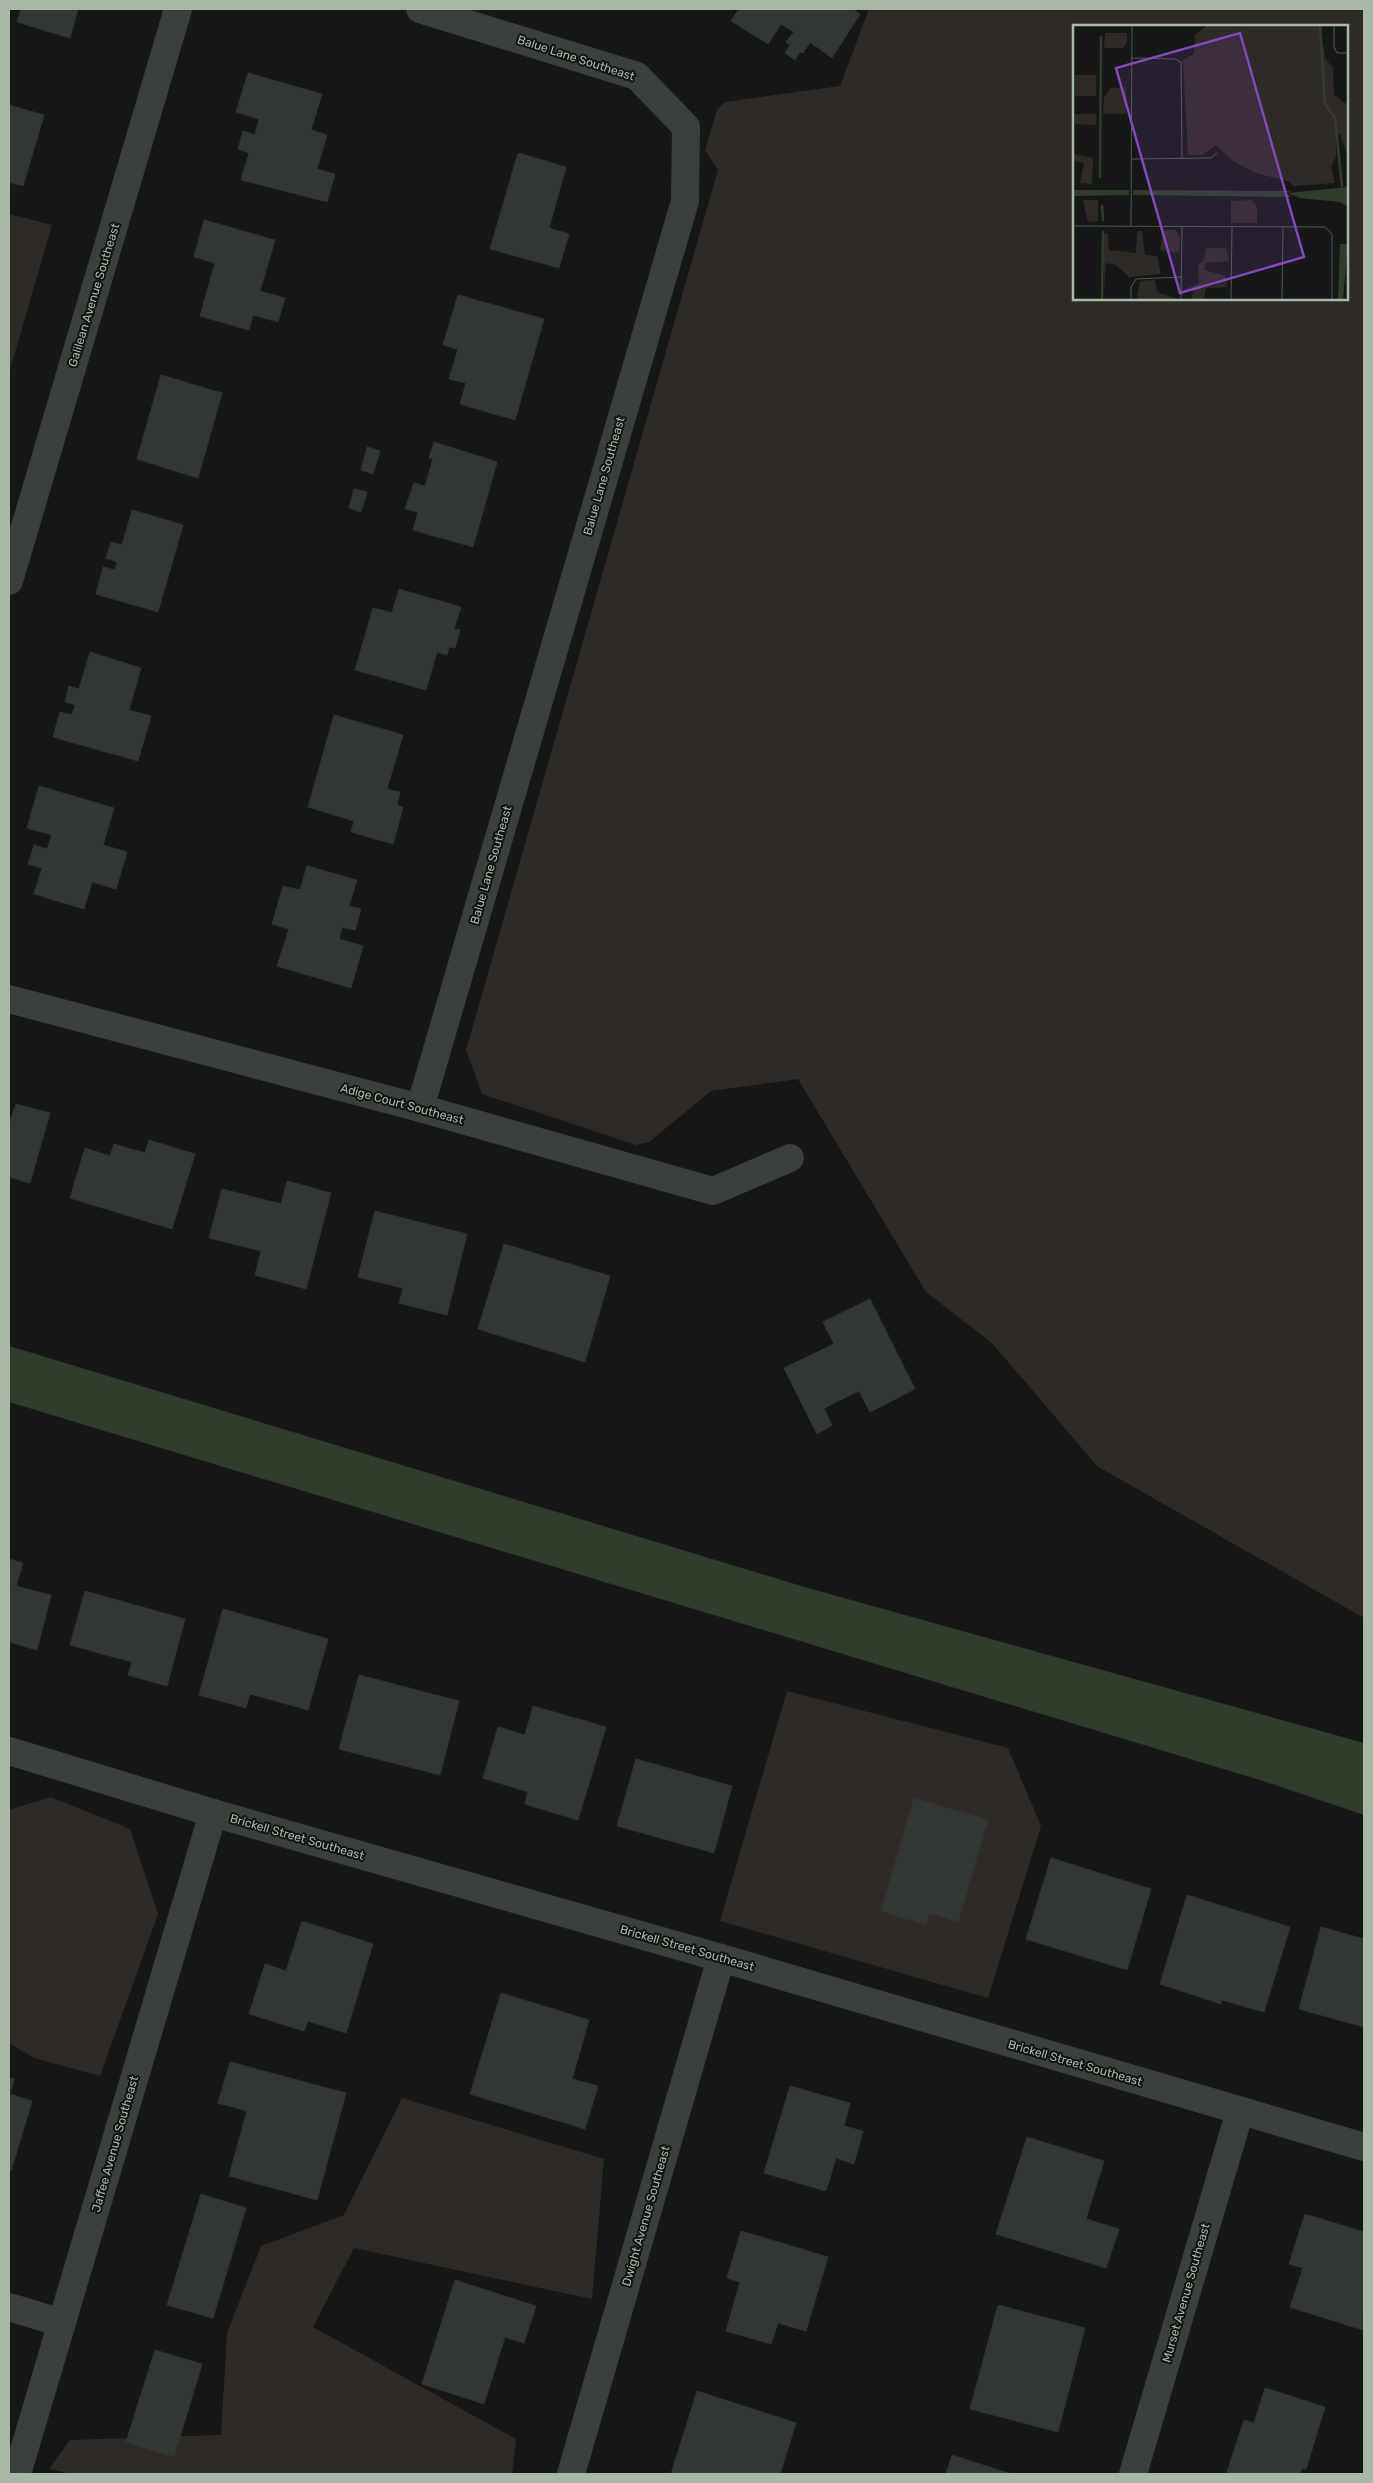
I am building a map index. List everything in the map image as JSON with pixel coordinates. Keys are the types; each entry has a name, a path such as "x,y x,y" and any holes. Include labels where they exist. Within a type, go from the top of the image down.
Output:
{"street":[{"name":"Galilean Avenue Southeast","path":"9,580 178,9"},
{"name":"Balue Lane Southeast","path":"420,9 637,76 686,127 685,201 420,1108"},
{"name":"Adige Court Southeast","path":"9,999 420,1108 713,1191 790,1158"},
{"name":"Brickell Street Southeast","path":"9,1751 213,1813 721,1958 1364,2148"},
{"name":"Jaffee Avenue Southeast","path":"17,2474 213,1813"},
{"name":"Dwight Avenue Southeast","path":"571,2474 721,1958"},
{"name":"Murset Avenue Southeast","path":"1133,2474 1240,2111"},
{"path":"9,2307 62,2323"}],"shaded area":[{"path":"869,9 1364,9 1364,1618 1097,1466 992,1343 926,1292 798,1079 711,1091 649,1142 636,1145 482,1094 466,1050 718,170 705,150 717,110 725,102 840,86"},
{"path":"9,214 52,225 9,373"},
{"path":"9,1346 808,1588 1364,1743 1364,1815 1263,1781 9,1402"},
{"path":"787,1691 1008,1748 1041,1826 988,1998 720,1921"},
{"path":"51,1797 130,1829 158,1914 100,2076 34,2058 9,2043 9,1810"},
{"path":"402,2098 604,2159 592,2299 354,2248 313,2327 516,2439 512,2474 72,2474 49,2469 70,2440 221,2435 227,2333 261,2246 344,2215"}],"building":[{"path":"21,9 78,9 70,38 17,22"},
{"path":"739,9 852,9 860,14 832,58 810,42 803,53 800,52 795,60 785,53 790,45 786,42 794,32 781,24 768,44 731,21"},
{"path":"248,73 322,94 311,130 327,135 317,169 335,174 327,202 241,180 249,153 238,149 243,131 255,135 259,119 236,112"},
{"path":"9,105 44,115 23,186 9,182"},
{"path":"518,153 566,167 549,228 569,234 559,268 490,249"},
{"path":"204,220 275,240 260,291 285,298 278,322 253,315 249,330 200,316 215,263 194,257"},
{"path":"458,295 544,319 515,420 460,404 466,383 449,379 458,349 443,345"},
{"path":"161,375 222,393 198,478 137,459"},
{"path":"434,442 497,462 473,547 413,530 418,512 405,509 414,483 425,486 433,459 429,458"},
{"path":"367,447 380,451 373,474 361,470"},
{"path":"354,489 367,492 361,512 349,508"},
{"path":"132,510 183,525 158,612 96,594 103,567 115,570 117,562 106,558 111,542 122,545"},
{"path":"399,589 461,607 454,629 460,630 455,648 449,647 447,655 437,652 426,690 355,670 373,608 392,613"},
{"path":"90,652 141,668 129,710 151,716 138,761 53,737 60,712 72,715 75,705 65,702 69,686 79,689"},
{"path":"334,715 403,735 387,789 400,792 397,805 403,807 393,844 351,832 354,821 308,807"},
{"path":"39,786 114,808 103,845 127,852 116,889 92,882 84,909 34,894 42,868 28,864 34,845 47,849 52,835 27,828"},
{"path":"307,866 357,880 349,906 361,909 355,930 342,927 339,939 363,946 351,988 277,966 289,929 272,924 283,886 300,890"},
{"path":"16,1104 50,1113 30,1183 9,1177 9,1124"},
{"path":"149,1140 195,1154 172,1229 70,1198 85,1148 110,1156 114,1144 145,1153"},
{"path":"287,1181 331,1193 306,1289 255,1275 261,1251 209,1238 222,1189 281,1204"},
{"path":"375,1211 467,1234 447,1315 399,1303 403,1288 358,1277"},
{"path":"504,1244 610,1276 585,1362 478,1329"},
{"path":"870,1299 915,1389 870,1412 859,1391 824,1408 832,1425 817,1434 784,1368 834,1344 823,1322"},
{"path":"9,1559 23,1563 16,1586 51,1595 37,1650 9,1642"},
{"path":"85,1591 185,1619 167,1686 128,1675 132,1662 70,1645"},
{"path":"223,1609 328,1639 308,1710 250,1694 246,1708 199,1695"},
{"path":"359,1675 459,1701 440,1775 339,1749"},
{"path":"533,1706 606,1727 578,1820 525,1804 528,1792 483,1778 498,1727 525,1735"},
{"path":"636,1759 732,1786 714,1853 617,1826"},
{"path":"914,1798 988,1820 958,1922 929,1913 926,1925 881,1911"},
{"path":"1051,1858 1151,1889 1127,1970 1026,1939"},
{"path":"1187,1895 1290,1927 1264,2012 1222,2000 1221,2004 1160,1984"},
{"path":"302,1921 373,1944 346,2033 308,2021 304,2031 249,2014 265,1964 286,1971"},
{"path":"1321,1927 1364,1939 1364,2027 1299,2009"},
{"path":"501,1993 589,2020 572,2079 598,2086 585,2129 470,2094"},
{"path":"230,2062 346,2093 317,2200 229,2176 247,2111 218,2103"},
{"path":"9,2078 14,2079 10,2094 32,2101 11,2171 9,2170"},
{"path":"790,2086 850,2103 844,2126 863,2131 854,2164 836,2158 826,2191 764,2173"},
{"path":"1027,2137 1104,2161 1086,2219 1119,2229 1106,2268 996,2234"},
{"path":"201,2194 246,2208 213,2318 167,2305"},
{"path":"1305,2214 1364,2232 1363,2330 1290,2307 1303,2268 1289,2264"},
{"path":"741,2231 828,2257 806,2331 778,2323 771,2344 726,2331 740,2282 727,2278"},
{"path":"455,2280 536,2306 524,2343 505,2337 484,2404 422,2384"},
{"path":"998,2305 1085,2328 1058,2432 970,2409"},
{"path":"155,2350 202,2364 174,2457 126,2442"},
{"path":"1265,2388 1325,2407 1306,2469 1302,2468 1300,2474 1233,2474 1227,2472 1244,2420 1254,2423"},
{"path":"697,2391 796,2423 780,2474 671,2474"},
{"path":"952,2455 1011,2474 946,2474"}]}
